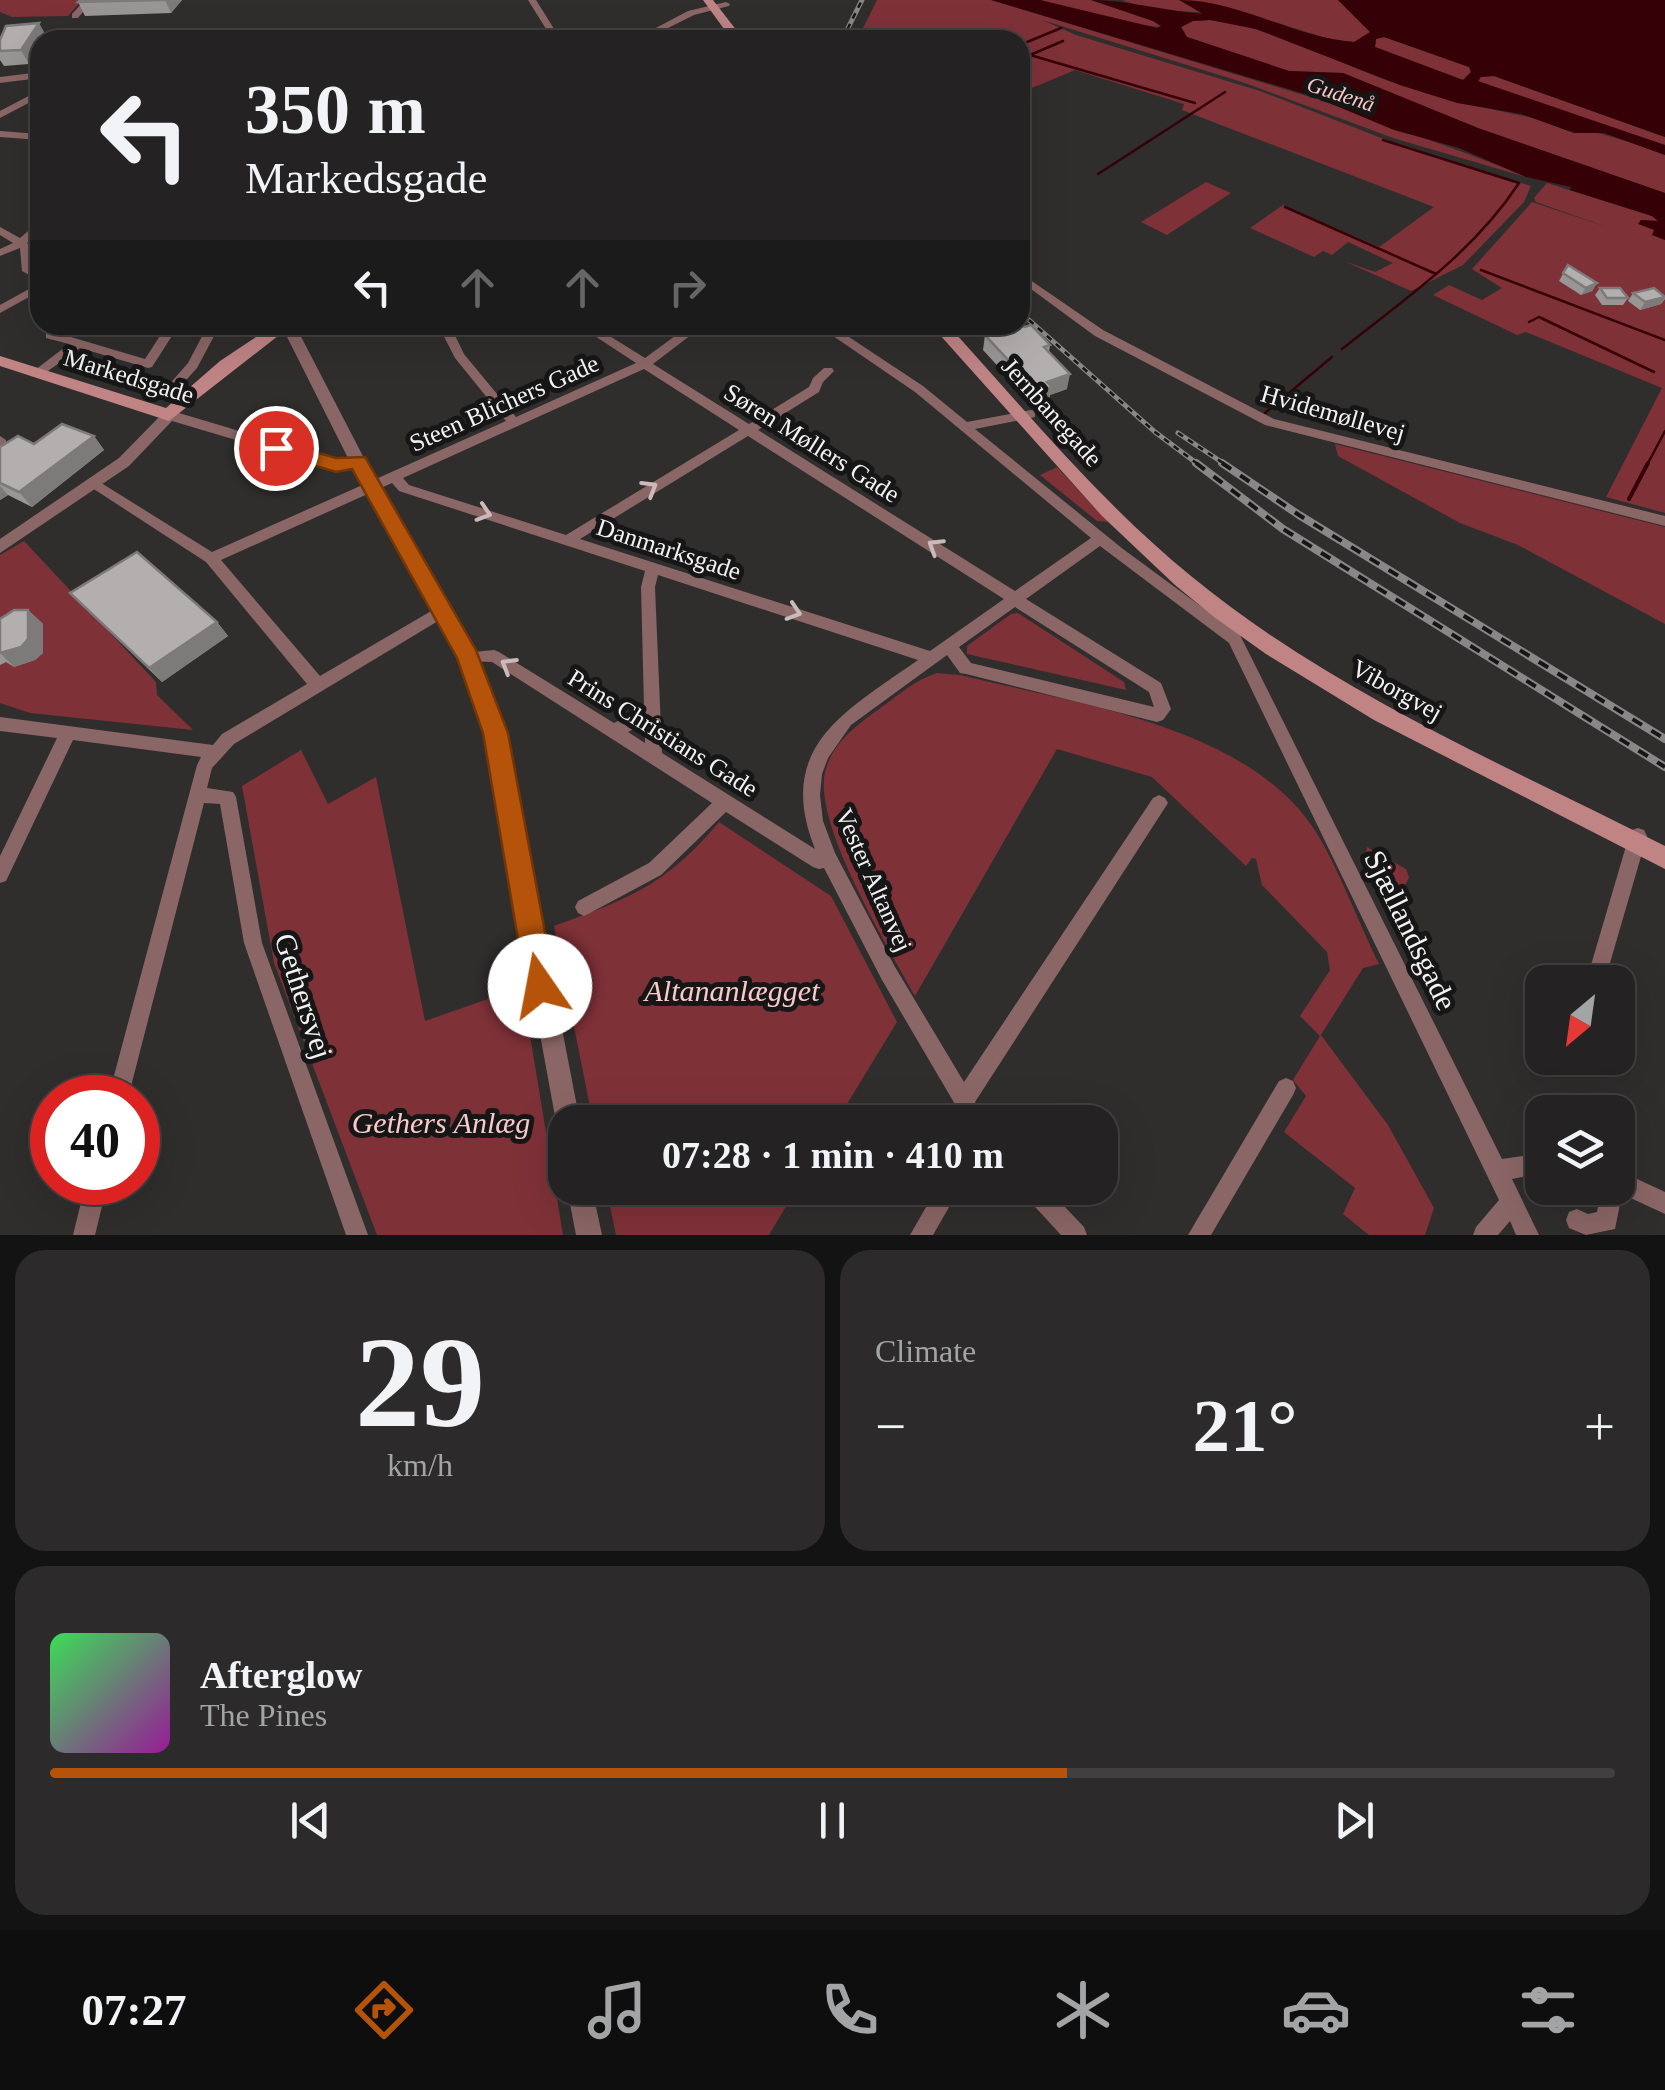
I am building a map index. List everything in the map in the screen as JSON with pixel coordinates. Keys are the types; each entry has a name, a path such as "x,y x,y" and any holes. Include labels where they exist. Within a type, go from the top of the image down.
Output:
{"main road":[{"path":"718,3 733,30"},
{"path":"718,3 741,30"},
{"path":"163,413 266,335"},
{"name":"Jernbanegade","path":"950,335 1130,527"},
{"name":"Jernbanegade","path":"957,335 1027,416"},
{"name":"Markedsgade","path":"0,362 163,413"},
{"name":"Viborgvej","path":"1130,527 1202,586 1319,668 1387,708 1637,838 1665,858"},
{"name":"Viborgvej","path":"1637,838 1665,846"}],"street":[{"path":"75,16 89,0"},
{"path":"532,0 551,30"},
{"path":"659,30 718,3"},
{"path":"0,80 30,76"},
{"path":"0,116 30,99"},
{"path":"0,134 30,136"},
{"path":"0,230 23,248 30,271"},
{"path":"23,248 30,238"},
{"path":"0,256 30,249"},
{"name":"Hvidemøllevej","path":"1030,283 1099,332 1270,422 1665,521"},
{"path":"0,310 30,292"},
{"path":"50,336 148,364 167,335"},
{"path":"173,387 186,376 209,335"},
{"path":"287,335 303,356 468,657 495,733 565,1105"},
{"path":"449,335 459,354 514,423"},
{"name":"Søren Møllers Gade","path":"600,335 1155,688 1162,698 1161,712 1140,711 966,668 949,646"},
{"name":"Steen Blichers Gade","path":"211,558 645,364 684,335"},
{"name":"Sjællandsgade","path":"838,335 919,388 1101,538 1231,634 1528,1235"},
{"path":"37,374 76,346"},
{"path":"568,540 816,388 817,380 828,372"},
{"path":"0,547 133,454 163,413"},
{"path":"0,539 108,463 163,413"},
{"name":"Markedsgade","path":"163,413 336,465 358,462"},
{"path":"966,426 1027,416"},
{"name":"Danmarksgade","path":"395,477 404,488 932,658"},
{"path":"93,484 211,558 317,684"},
{"name":"Vester Altanvej","path":"966,1105 890,982 828,858 812,820 816,764 826,742 845,720 1101,538"},
{"path":"653,568 648,588 654,757"},
{"path":"124,1075 204,765 228,739 443,610"},
{"name":"Prins Christians Gade","path":"468,657 494,656 819,861 828,858"},
{"path":"614,732 654,710"},
{"path":"0,724 214,752"},
{"path":"0,876 67,735"},
{"name":"Gethersvej","path":"198,795 227,797 253,943 357,1235"},
{"path":"584,908 656,870 725,802"},
{"path":"964,1100 1159,803"},
{"path":"1599,965 1637,838"},
{"path":"1199,1235 1286,1088"},
{"path":"1497,1171 1525,1166"},
{"path":"1635,1189 1665,1203"},
{"path":"1484,1235 1512,1200"},
{"path":"84,1235 91,1205"},
{"path":"583,1205 588,1235"},
{"path":"921,1235 938,1205"},
{"path":"1049,1205 1076,1235"},
{"path":"1577,1220 1588,1225 1607,1221 1609,1205"}],"green space":[{"path":"0,0 82,0 68,16 12,17 0,12"},
{"path":"877,0 991,0 1343,107 1526,177 1393,138 1245,83 1042,20 1076,35 1260,91 1384,139 1531,186 1524,202 1463,265 1411,291 1344,261 1375,272 1393,263 1348,242 1332,255 1323,251 1314,257 1250,228 1283,205 1379,247 1434,207 1182,110 1184,104 1075,70 1030,89 1030,30 862,30"},
{"path":"1040,0 1091,0 1161,27 1122,23"},
{"path":"1122,0 1338,0 1370,32 1360,42 1346,41 1253,17 1154,8"},
{"path":"1210,20 1263,31 1413,89 1603,134 1665,155 1665,193 1478,128 1343,73 1289,71 1187,37 1181,27 1193,21"},
{"path":"1384,37 1469,67 1471,72 1463,80 1375,47 1376,39"},
{"path":"1494,76 1665,137 1665,145 1478,85 1480,77"},
{"path":"1206,182 1231,193 1167,235 1141,222"},
{"path":"1547,183 1652,216 1658,221 1642,220 1655,230 1653,235 1665,240 1665,513 1606,497 1662,388 1526,332 1517,335 1433,295 1449,285 1482,300 1502,288 1472,269 1532,202 1610,228 1536,202 1534,198"},
{"path":"1335,444 1665,527 1665,624 1518,545 1460,523 1338,456"},
{"path":"1057,467 1108,522 1097,521 1040,475"},
{"path":"24,541 156,682 157,695 193,730 30,713 0,703 0,555"},
{"path":"1018,613 1124,682 1126,690 967,654 967,646"},
{"name":"Altananlægget","path":"937,673 1102,708 1199,741 1243,763 1281,791 1312,826 1379,964 1363,968 1321,1035 1388,1125 1434,1208 1425,1235 1369,1235 1343,1214 1355,1188 1284,1132 1306,1096 1293,1080 1320,1036 1300,1016 1330,970 1327,952 1262,885 1256,859 1252,858 1246,866 1152,777 1057,749 915,996 841,853 824,795 825,772 833,752 854,728 906,689"},
{"name":"Gethers Anlæg","path":"301,750 328,804 376,777 425,1021 522,987 548,1144 548,1205 558,1205 563,1235 377,1235 274,963 242,786"},
{"name":"Altananlægget","path":"719,822 831,896 897,1022 846,1105 590,1105 554,926 645,888 700,843"},
{"path":"1367,847 1406,869 1409,877 1399,899 1393,893 1382,894 1365,857"},
{"path":"610,1205 787,1205 769,1235 616,1235"}],"water":[{"name":"Gudenå","path":"991,0 1040,0 1157,28 1161,26 1153,21 1091,0 1203,14 1179,0 1202,2 1310,34 1354,42 1370,32 1338,0 1665,0 1665,137 1494,76 1478,81 1665,145 1665,155 1604,133 1574,133 1521,114 1457,103 1256,29 1210,20 1193,21 1181,27 1187,37 1289,71 1343,73 1478,128 1665,193 1665,240 1638,224 1641,220 1658,221 1652,216 1570,190 1571,187 1526,177 1459,148 1394,130 1315,97","holes":["1384,37 1469,67 1471,72 1463,80 1375,47 1376,39"]}],"building":[{"path":"80,0 165,0 78,2"},
{"path":"39,23 30,30 21,50 0,51 6,26"},
{"path":"1568,265 1597,283 1586,288 1563,273"},
{"path":"1600,288 1620,288 1628,298 1607,298"},
{"path":"1654,288 1665,297 1645,302 1633,293"},
{"path":"1031,325 1050,345 1044,347 1070,374 1047,382 1052,387 1038,392 985,335 1030,335"},
{"path":"62,424 94,436 19,492 0,483 0,447 18,436 34,444"},
{"path":"137,552 217,622 149,668 70,593"},
{"path":"14,610 28,610 28,639 21,647 0,653 0,619"}],"waterway":[{"path":"1030,41 1061,28"},
{"path":"1063,41 1030,55 1195,103"},
{"path":"1098,174 1225,92"},
{"path":"1383,140 1519,183 1481,231 1436,274"},
{"path":"1285,207 1436,274"},
{"path":"1481,270 1665,340"},
{"path":"1342,349 1436,274"},
{"path":"1529,322 1539,317 1654,372"},
{"path":"1265,413 1332,357"},
{"path":"1647,465 1665,431"},
{"path":"1629,499 1648,463"}],"railway":[{"path":"847,30 862,0"},
{"path":"1030,321 1155,432 1199,465"},
{"path":"1178,433 1226,465"},
{"path":"1196,463 1283,529 1665,767"},
{"path":"1222,463 1299,515 1665,739"}],"route":[{"path":"276,448 336,465 358,462 468,657 495,733 540,986"}]}
